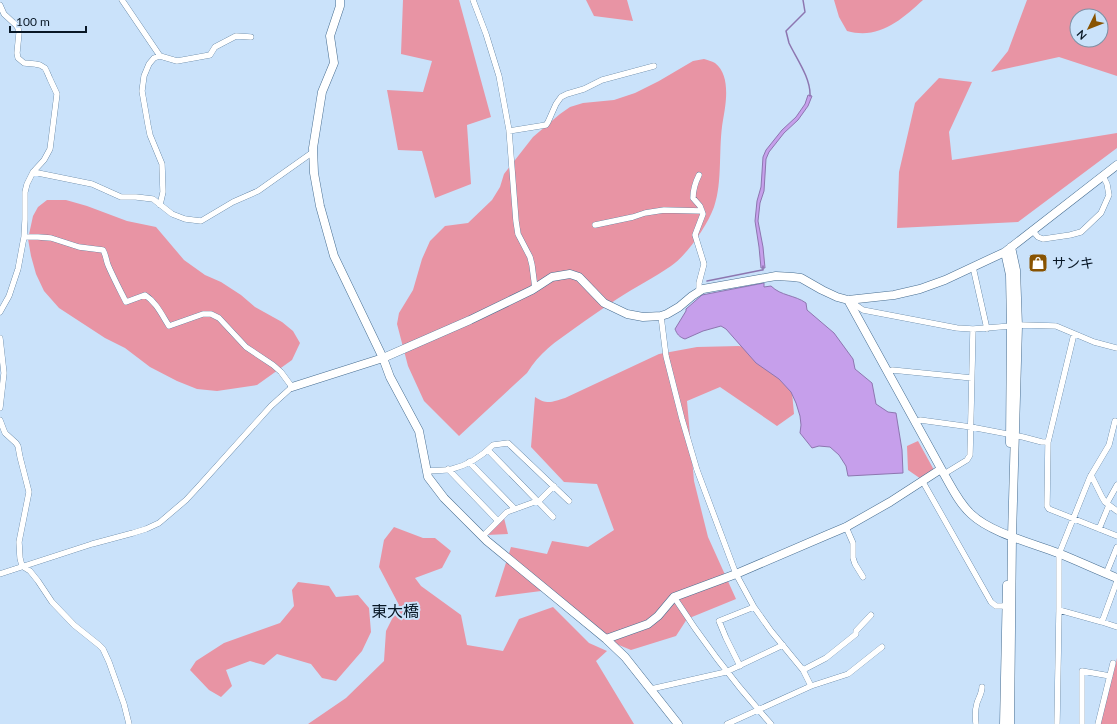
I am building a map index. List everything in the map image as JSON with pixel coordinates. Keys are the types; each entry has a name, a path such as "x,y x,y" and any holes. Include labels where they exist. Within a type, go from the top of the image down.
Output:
{"street":[{"path":"122,0 160,56"},
{"path":"340,0 340,6 330,36 334,63 322,92 313,152 314,173 320,206 334,256 383,358 390,377 419,431 428,477 444,498 483,536 606,639 625,657 678,724"},
{"path":"474,0 499,76 509,131 518,234 530,257 534,288"},
{"path":"0,5 4,14 18,28 18,58 24,63 40,65 44,68 58,94 50,149 44,160 33,172 27,184 25,192 24,237 18,269 10,296 0,312"},
{"path":"160,205 163,192 162,164 150,135 142,91 144,76 149,64 154,58 160,56 177,61 210,55 215,47 236,36 251,37"},
{"path":"509,131 546,125 558,101 561,97 567,94 584,89 602,80 654,66"},
{"path":"33,172 92,184 121,197 154,199 172,214 185,219 201,221 233,202 258,191 313,152"},
{"path":"848,300 894,295 920,289 973,267 1008,249 1117,165"},
{"path":"699,175 693,190 693,198 700,206 703,214 695,235 704,264 699,283 699,292"},
{"path":"1032,230 1038,237 1043,239 1082,232 1101,213 1105,204 1108,195 1107,184 1103,176"},
{"path":"595,225 664,210 702,211"},
{"path":"24,237 51,238 79,247 103,250 126,302 145,295 156,305 170,326 203,314 212,314 219,318 246,347 281,372 292,387"},
{"path":"1004,724 1006,606 1013,435 1014,326 1008,249"},
{"path":"973,267 987,329"},
{"path":"0,574 92,544 146,529 159,523 186,500 272,406 292,387 383,358 470,320 534,288 552,277 570,274 579,277 604,303 627,314 643,317 660,316 679,307 699,292 709,288 776,276 786,276 801,278 830,294 848,300 863,310 973,330 1014,326 1056,326 1094,342 1117,348"},
{"path":"848,300 958,500 971,514 988,526 1117,578"},
{"path":"660,316 666,356 697,470 736,574 754,607 771,632 803,670 811,686"},
{"path":"606,639 648,624 658,616 674,597 736,574 827,536 846,527 923,482 967,460 970,457 973,330"},
{"path":"1074,334 1048,442 1047,506 1049,509 1117,536"},
{"path":"0,338 4,373 0,408"},
{"path":"888,373 892,370 972,378"},
{"path":"0,420 5,433 18,446 29,492 19,542 22,566 30,571 52,602 74,625 103,649 109,662 129,724"},
{"path":"915,423 920,420 971,427 1048,442"},
{"path":"1057,724 1059,554 1091,475 1109,445 1115,421 1117,422"},
{"path":"427,471 452,469 486,453 493,445 508,443 569,501"},
{"path":"488,450 553,517"},
{"path":"469,462 515,509"},
{"path":"448,469 498,521"},
{"path":"1091,475 1102,497 1117,511"},
{"path":"923,482 991,602 996,606 1006,606"},
{"path":"1099,529 1117,485"},
{"path":"483,536 507,512 540,500 554,486"},
{"path":"846,527 853,543 855,564 863,577"},
{"path":"1010,535 1012,632 1010,724"},
{"path":"1106,574 1117,547"},
{"path":"1102,622 1117,581"},
{"path":"674,597 686,617 726,672 771,724"},
{"path":"740,666 719,621 754,607"},
{"path":"1059,610 1117,627"},
{"path":"803,670 826,658 856,634 856,631 871,615"},
{"path":"651,689 726,672 783,645"},
{"path":"727,724 811,686 848,674 882,647"},
{"path":"1098,724 1113,663"},
{"path":"1082,724 1082,672 1110,676"},
{"path":"976,724 975,712 977,701 982,692 982,687"}],"shaded area":[{"path":"403,0 459,0 491,117 467,125 471,184 435,198 422,151 398,150 387,90 423,92 432,61 401,54"},
{"path":"586,0 627,0 633,21 594,16"},
{"path":"834,0 923,0 906,15 889,26 869,33 859,33 847,31 839,17"},
{"path":"1027,0 1117,0 1117,76 1059,57 991,72 1008,51"},
{"path":"704,59 714,62 720,68 725,82 726,98 717,197 711,214 702,231 684,254 671,266 606,306 548,348 527,373 459,436 424,401 408,366 397,324 399,313 413,290 422,259 430,241 445,226 468,223 492,200 500,187 504,174 533,137 570,107 583,103 614,100 635,93 693,61"},
{"path":"939,78 972,82 949,132 952,160 1117,133 1117,148 1018,222 897,228 899,172 915,103"},
{"path":"808,95 812,96 808,106 798,120 784,133 769,152 766,159 764,191 760,203 758,221 765,268 761,268 755,221 757,201 761,187 763,157 766,150 782,130 796,117 805,104"},
{"path":"47,200 66,200 127,221 156,227 184,260 205,275 221,282 241,295 255,307 282,322 293,331 300,343 292,360 257,385 217,391 197,389 177,381 150,367 125,348 105,338 59,308 44,291 36,274 28,239 33,216 38,207"},
{"path":"764,283 764,287 771,286 779,292 802,300 806,303 807,310 834,333 853,359 855,369 872,383 876,404 888,412 896,413 902,450 903,473 848,476 846,466 839,455 830,447 819,446 812,448 800,433 800,416 791,392 779,379 756,363 726,329 721,326 703,331 685,339 680,336 675,329 686,309 702,295"},
{"path":"739,346 748,348 792,392 794,414 777,426 720,387 687,401 694,481 708,537 736,599 687,619 676,636 631,650 597,636 549,590 495,597 511,547 547,554 552,541 588,547 614,530 597,484 564,482 531,447 535,397 546,402 557,401 659,354 697,347"},
{"path":"918,441 934,470 921,479 908,470 907,446"},
{"path":"504,518 508,534 487,535"},
{"path":"394,527 423,538 435,538 451,551 442,568 415,578 421,586 461,615 467,645 503,651 519,619 553,607 589,643 607,651 596,661 634,724 308,724 346,698 384,661 386,631 399,605 379,567 384,540"},
{"path":"298,582 329,586 336,597 358,595 369,608 371,632 362,651 336,681 322,678 311,664 277,654 264,665 250,661 226,670 232,686 221,697 209,690 190,670 196,661 224,643 280,623 294,606 292,590"},
{"path":"1117,658 1117,724 1100,724 1116,663"}],"waterway":[{"path":"803,0 805,12 786,31 789,43 806,75 810,89 810,96"},
{"path":"707,281 763,270 763,266"}],"place":[{"name":"サンキ","path":"1038,263"}],"district":[{"name":"東大橋","path":"395,611"}]}
